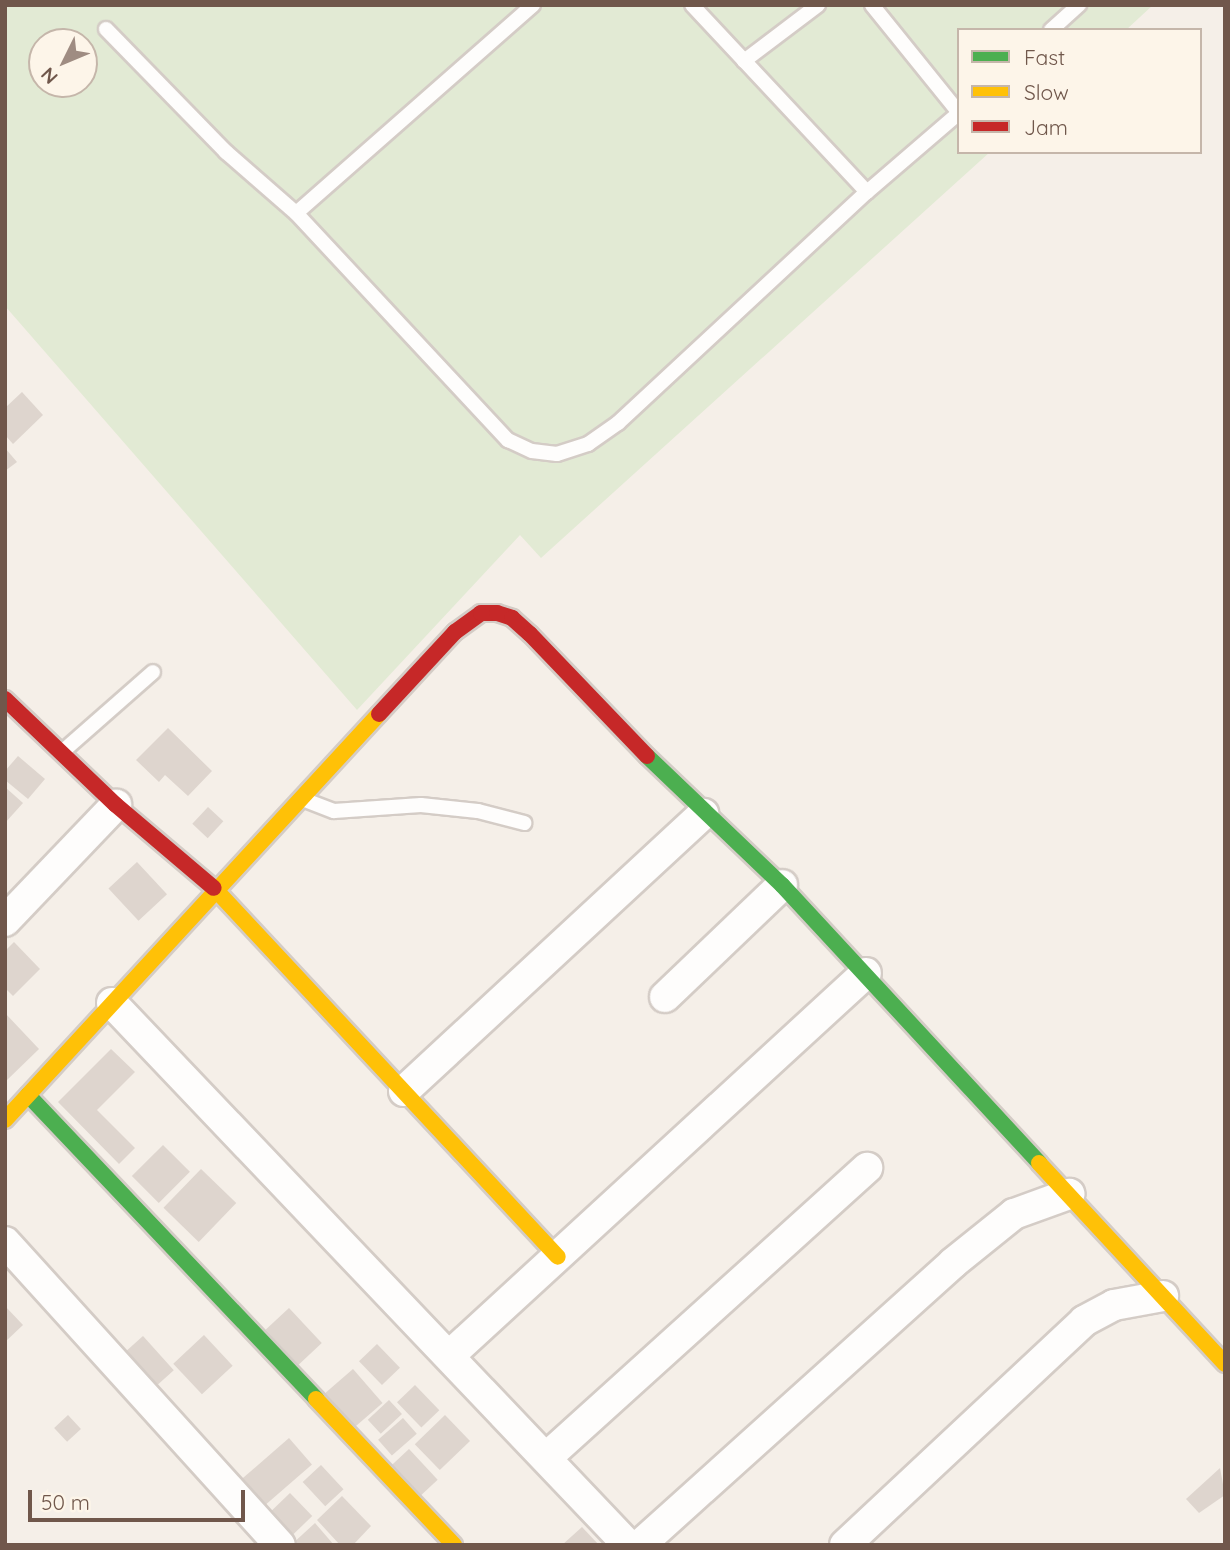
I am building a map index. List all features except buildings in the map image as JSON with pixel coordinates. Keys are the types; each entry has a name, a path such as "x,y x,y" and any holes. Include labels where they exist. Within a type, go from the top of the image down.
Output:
{"street":[{"path":"5,1120 455,632 481,613 497,613 530,634 703,814 782,885 1225,1364"},
{"path":"5,699 116,804 216,890 558,1257"},
{"path":"5,921 116,804"},
{"path":"404,1091 703,814"},
{"path":"665,997 782,885"},
{"path":"450,1356 866,973"},
{"path":"113,1003 628,1545"},
{"path":"28,1095 454,1545"},
{"path":"547,1458 867,1168"},
{"path":"640,1545 953,1263 1014,1214 1069,1194"},
{"path":"5,1242 280,1545"},
{"path":"845,1545 1084,1321 1114,1305 1163,1296"}],"lane":[{"path":"296,213 533,5"},
{"path":"692,5 867,192"},
{"path":"744,61 818,5"},
{"path":"872,5 957,111"},
{"path":"1053,28 1079,5"},
{"path":"106,29 226,152 296,213 508,440 532,451 557,454 588,444 618,422 867,192 957,115"},
{"path":"62,752 153,673"},
{"path":"300,797 334,811 421,805 478,811 524,823"}],"green space":[{"path":"5,5 1153,5 1128,28 957,28 957,154 988,154 541,558 520,535 357,710 5,306"}],"traffic: fast":[{"path":"647,756 782,885 1039,1163"},
{"path":"28,1095 316,1399"}],"traffic: slow":[{"path":"5,1120 379,714"},
{"path":"214,888 558,1257"},
{"path":"1039,1163 1225,1364"},
{"path":"316,1399 454,1545"}],"traffic: jam":[{"path":"379,714 455,632 481,613 497,613 512,618 530,634 647,756"},
{"path":"5,699 116,805 214,888"}]}
